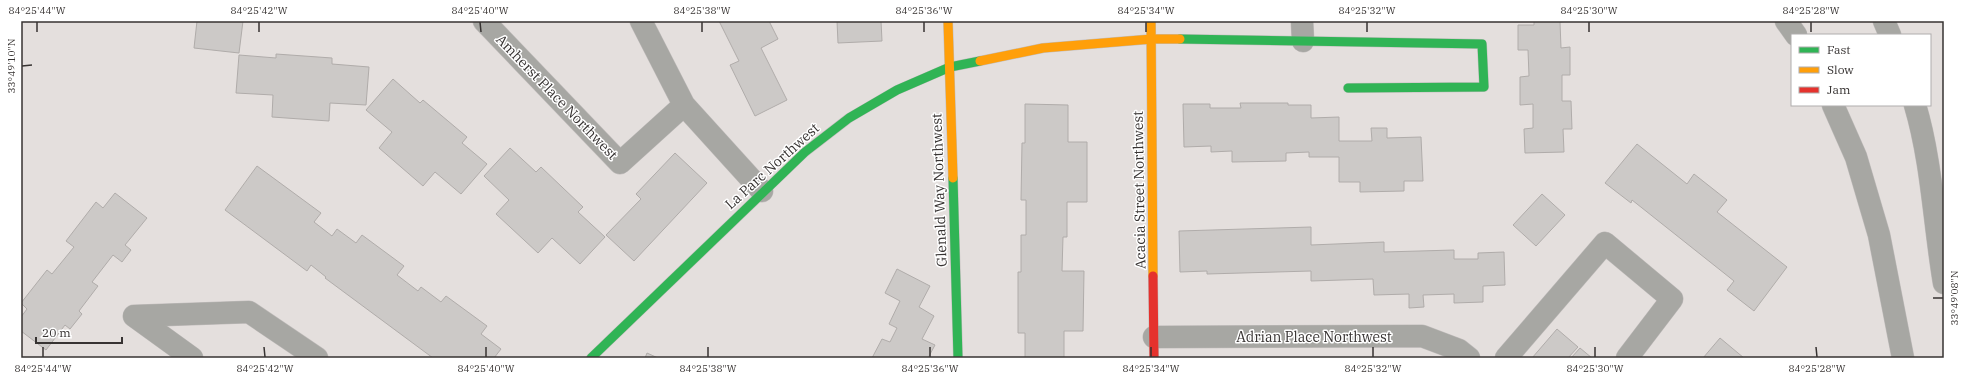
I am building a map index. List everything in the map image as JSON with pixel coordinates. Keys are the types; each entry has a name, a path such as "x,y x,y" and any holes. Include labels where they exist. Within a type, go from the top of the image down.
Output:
{"street":[{"name":"Amherst Place Northwest","path":"484,21 620,163 684,104"},
{"path":"641,21 684,104 762,191"},
{"name":"Glenald Way Northwest","path":"948,21 958,358"},
{"name":"Acacia Street Northwest","path":"1151,21 1154,348"},
{"path":"1786,21 1795,34"},
{"path":"1884,21 1890,34"},
{"name":"La Parc Northwest","path":"591,358 762,191 805,152 849,118 897,90 950,67 1043,48 1152,38 1302,31 1482,44 1484,87 1348,88"},
{"path":"1833,106 1856,157 1879,235 1903,358"},
{"path":"1915,106 1924,135 1936,237 1944,283"},
{"path":"1506,358 1605,243 1672,299 1627,358"},
{"path":"192,358 134,316 249,312 317,358"},
{"name":"Adrian Place Northwest","path":"1154,348 1422,336 1459,350 1469,358"}],"building":[{"path":"197,21 243,21 239,53 194,48"},
{"path":"719,21 769,21 778,39 761,48 787,100 755,116 730,65 739,61"},
{"path":"837,21 881,21 882,41 838,43"},
{"path":"1534,21 1568,21 1560,22 1561,48 1570,47 1570,75 1562,75 1562,101 1571,101 1572,129 1563,129 1564,152 1525,153 1524,129 1533,128 1533,104 1520,105 1520,77 1529,76 1528,50 1518,50 1518,25 1534,25"},
{"path":"276,54 332,58 332,64 369,67 366,105 330,103 329,121 272,117 273,95 236,93 239,55 276,58"},
{"path":"393,79 420,103 423,100 467,137 462,143 487,164 461,194 435,172 423,186 379,148 392,132 366,110"},
{"path":"1240,103 1288,103 1288,105 1311,105 1311,118 1339,117 1339,141 1372,141 1371,128 1387,128 1387,138 1421,137 1423,181 1404,181 1404,191 1360,192 1360,182 1339,182 1339,157 1309,157 1309,152 1286,153 1286,161 1232,162 1232,151 1211,152 1211,146 1184,147 1183,104 1210,104 1210,108 1241,108"},
{"path":"1025,104 1068,105 1068,142 1087,142 1087,202 1067,202 1067,237 1063,237 1062,271 1084,271 1083,331 1064,331 1064,358 1025,358 1025,333 1018,333 1018,272 1021,272 1021,235 1026,235 1026,200 1021,200 1022,143 1025,143"},
{"path":"1637,144 1687,184 1694,174 1727,200 1717,212 1787,267 1754,311 1727,290 1734,281 1632,200 1631,203 1605,183"},
{"path":"510,148 536,172 541,167 583,207 578,212 605,237 580,264 552,238 538,253 496,214 509,200 484,176"},
{"path":"675,153 707,183 634,261 606,235 641,199 636,194"},
{"path":"257,166 321,213 314,222 332,236 337,229 356,243 362,235 404,266 397,275 418,291 421,287 441,302 446,296 487,326 481,334 501,349 494,358 433,358 325,278 326,277 311,265 307,271 225,210"},
{"path":"115,193 147,218 125,245 131,250 122,262 113,255 92,282 98,286 79,311 82,314 70,329 65,325 46,350 21,331 21,317 27,309 21,303 47,270 52,274 74,247 66,241 96,202 103,208"},
{"path":"1542,194 1565,215 1536,246 1513,225"},
{"path":"1311,227 1311,245 1384,242 1384,252 1454,250 1454,259 1478,259 1478,253 1504,252 1505,285 1483,286 1483,302 1454,303 1454,294 1423,295 1424,307 1409,308 1409,294 1374,295 1373,279 1311,281 1311,271 1207,274 1207,271 1180,272 1179,231"},
{"path":"897,269 930,286 919,307 934,316 922,339 935,345 928,358 872,358 882,339 890,342 897,328 889,324 900,301 885,293"},
{"path":"1557,329 1578,347 1568,358 1532,358"},
{"path":"1720,338 1744,358 1703,358"},
{"path":"1580,348 1592,358 1571,358"},
{"path":"647,353 658,358 645,358"}],"traffic: fast":[{"path":"1180,39 1482,44 1484,87 1348,88"},
{"path":"591,358 805,152 849,118 897,90 950,67 980,61"},
{"path":"953,178 958,358"}],"traffic: slow":[{"path":"948,21 953,178"},
{"path":"1151,21 1153,276"},
{"path":"980,61 1043,48 1152,39 1180,39"}],"traffic: jam":[{"path":"1153,276 1154,358"}]}
